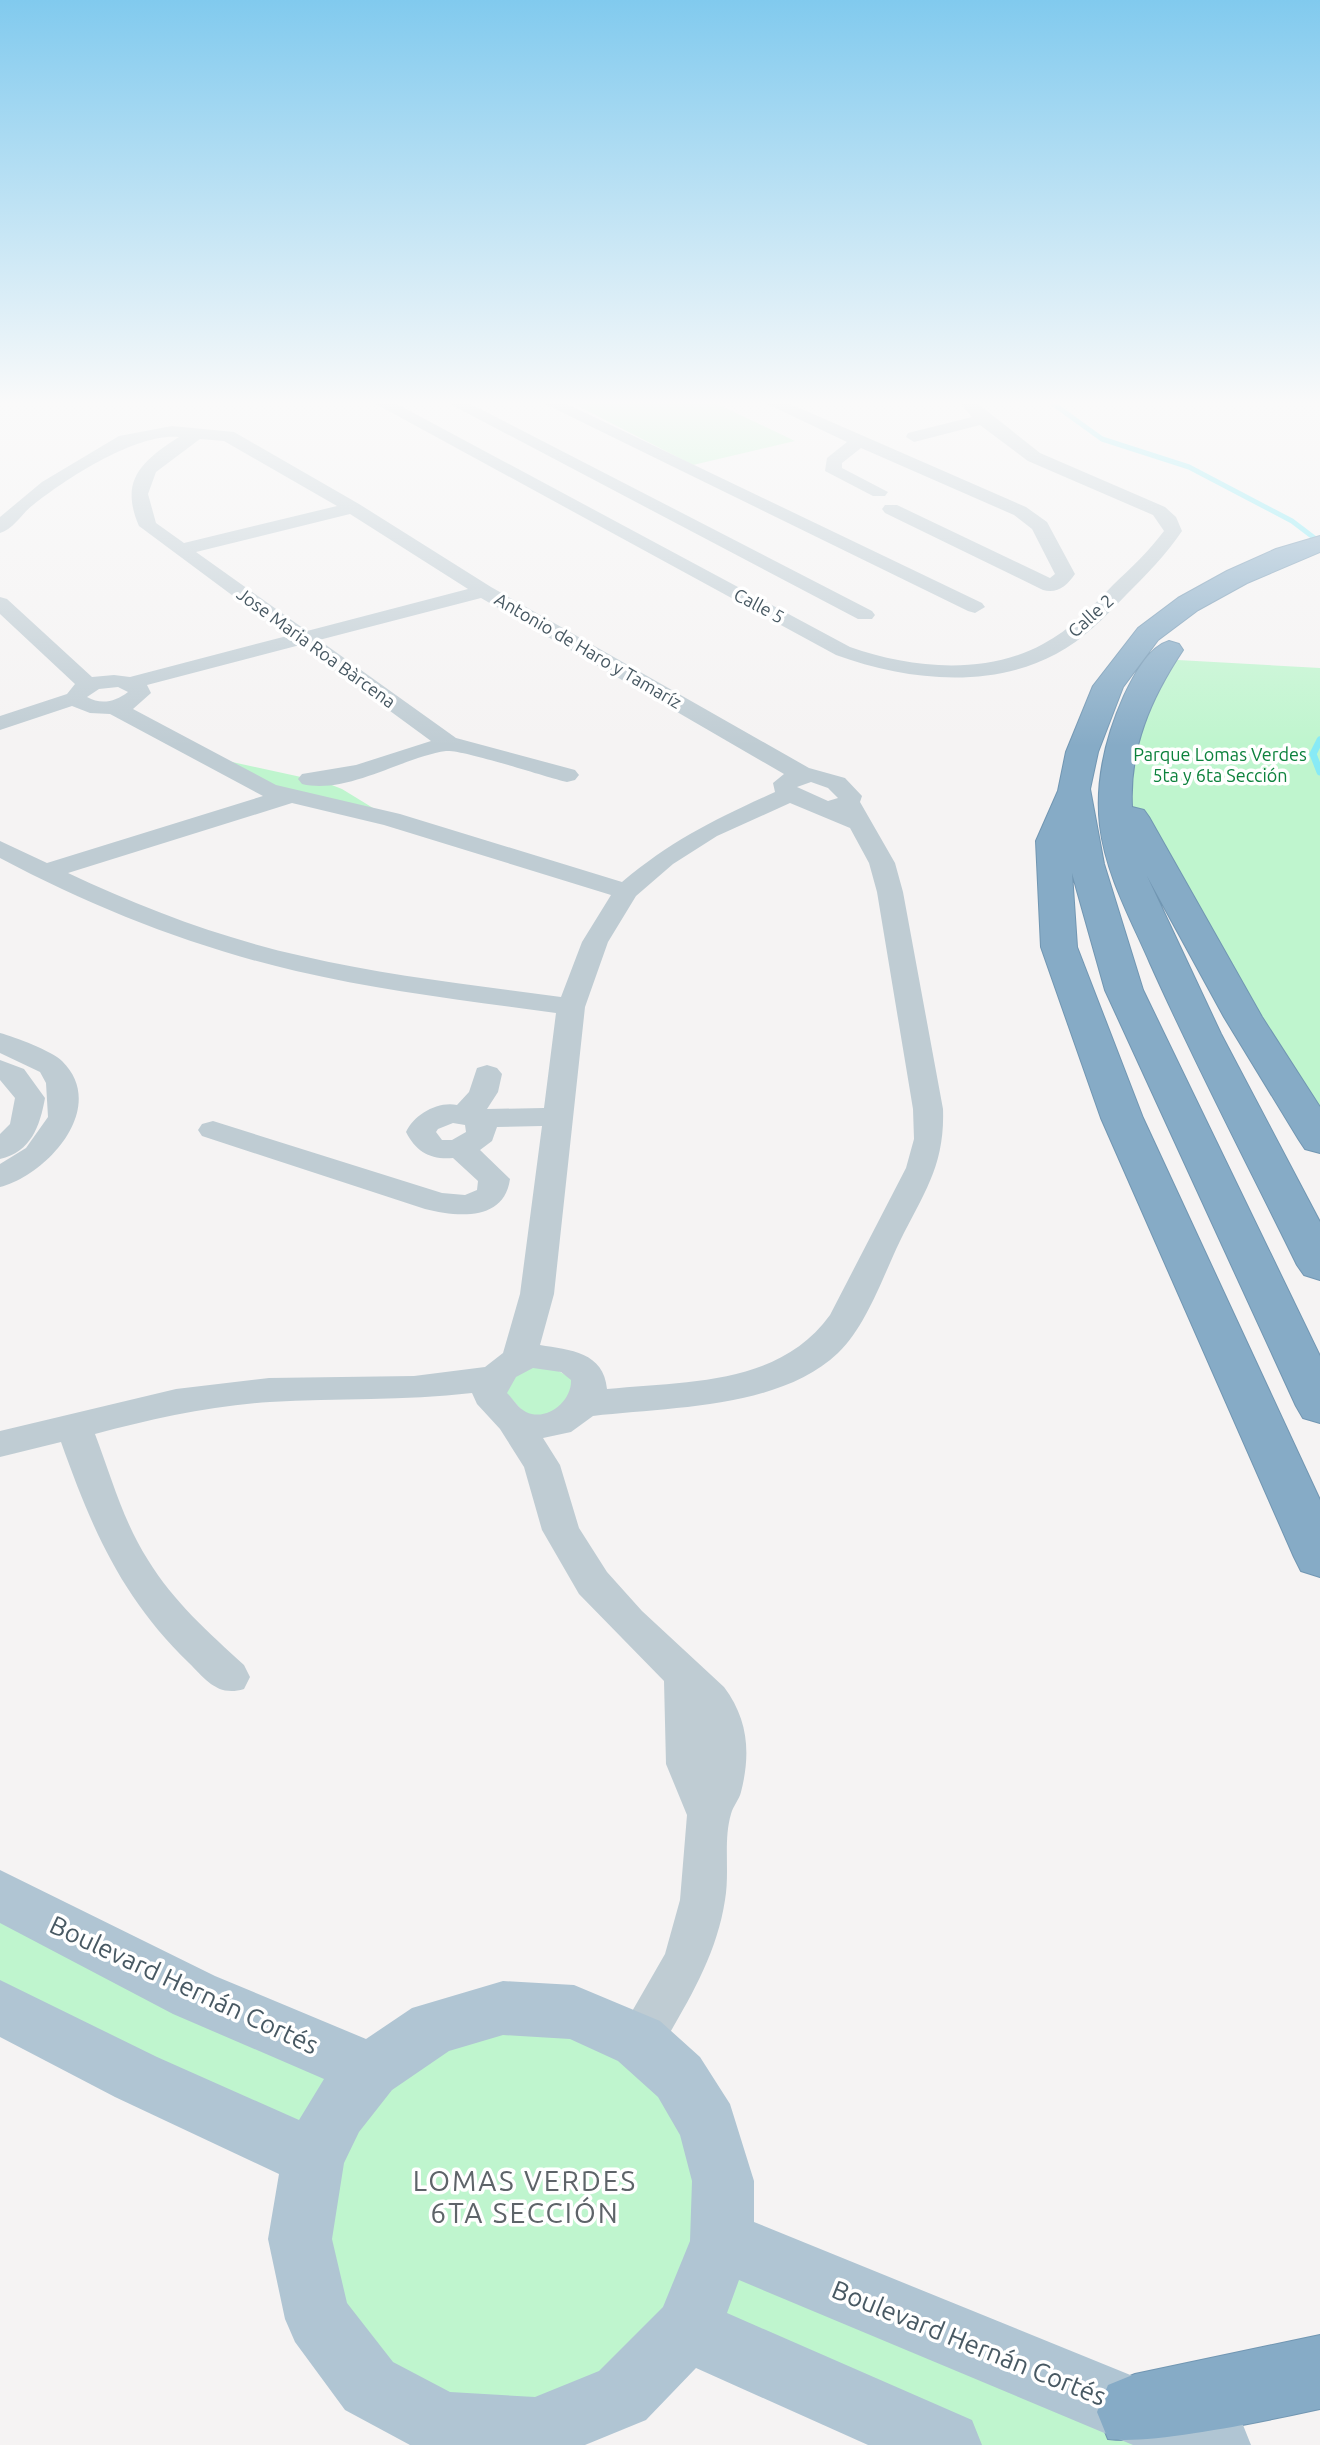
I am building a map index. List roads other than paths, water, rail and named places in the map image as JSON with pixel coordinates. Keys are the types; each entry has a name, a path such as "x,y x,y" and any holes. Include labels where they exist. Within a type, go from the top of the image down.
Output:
{"highway":[{"path":"1320,544 1285,555 1237,577 1188,604 1148,634 1108,686 1082,752 1074,789 1053,841 1059,947 1122,1118 1320,1557"},
{"path":"1320,560 1265,584 1215,612 1176,642 1160,659 1141,689 1127,723 1120,756 1118,793 1119,835 1132,879 1182,994 1320,1265"},
{"path":"1074,789 1087,864 1124,990 1320,1406"},
{"path":"1118,793 1243,1017 1320,1140"},
{"path":"1135,2412 1320,2372"}],"main road":[{"name":"Boulevard Hernán Cortés","path":"0,1895 194,1995 371,2070"},
{"path":"0,2007 136,2077 313,2158"},
{"path":"503,2008 574,2012 639,2041 679,2077 708,2125 723,2181 722,2241 687,2330 622,2396 535,2431 441,2435 369,2386 318,2319 300,2239 313,2158 337,2111 371,2070 433,2028 503,2008"},
{"name":"Boulevard Hernán Cortés","path":"722,2241 1216,2445"},
{"path":"687,2330 947,2445"}],"street":[{"name":"Jose Maria Roa Bàrcena","path":"143,517 148,526 180,550 448,743 567,775"},
{"path":"180,550 316,517"},
{"name":"Antonio de Haro y Tamaríz","path":"367,517 484,591 760,753 796,787"},
{"name":"Calle 5","path":"594,517 843,651 887,665 932,671"},
{"path":"676,517 865,615"},
{"path":"788,517 975,607"},
{"path":"908,517 1050,586 1065,574 1040,526 1030,517"},
{"name":"Calle 2","path":"932,671 985,669 1022,661 1066,639 1117,593 1173,531 1165,517"},
{"path":"0,723 82,697 127,697 190,670 484,591"},
{"path":"0,603 18,622 73,666 127,697 200,755 275,786 313,791 336,798 346,783 448,743"},
{"path":"73,666 82,697"},
{"path":"346,783 391,819"},
{"path":"44,872 238,810 275,786"},
{"path":"515,1385 536,1426 579,1401 747,1386 798,1365 827,1344 845,1318 921,1168 929,1139 928,1109 890,892 882,863 846,811 796,787 708,831 664,859 626,891 595,942 571,1007 537,1294 515,1385 561,1530 593,1583 684,1675 684,1752 696,1794 709,1813 703,1900 686,1961 639,2041"},
{"path":"313,791 391,819 626,891"},
{"path":"0,848 109,901 178,926 326,969 571,1007"},
{"path":"0,1042 51,1066 61,1083 63,1117 37,1155 0,1177"},
{"path":"0,1069 14,1075 30,1098 25,1127 0,1150"},
{"path":"213,1130 436,1202 457,1207 479,1204 492,1194 494,1179 470,1129 487,1088 487,1074"},
{"path":"470,1129 557,1126"},
{"path":"0,1444 176,1401 269,1390 515,1385 569,1360 579,1401 542,1465"},
{"path":"73,1424 129,1561 149,1594 181,1631 230,1677"}],"waterway":[{"path":"1285,517 1317,540"},
{"path":"1320,740 1313,754 1320,772"}],"district":[{"name":"LOMAS VERDES 6TA SECCIÓN","path":"525,2197"}],"park label":[{"name":"Parque Lomas Verdes 5ta y 6ta Sección","path":"1220,765"}]}
